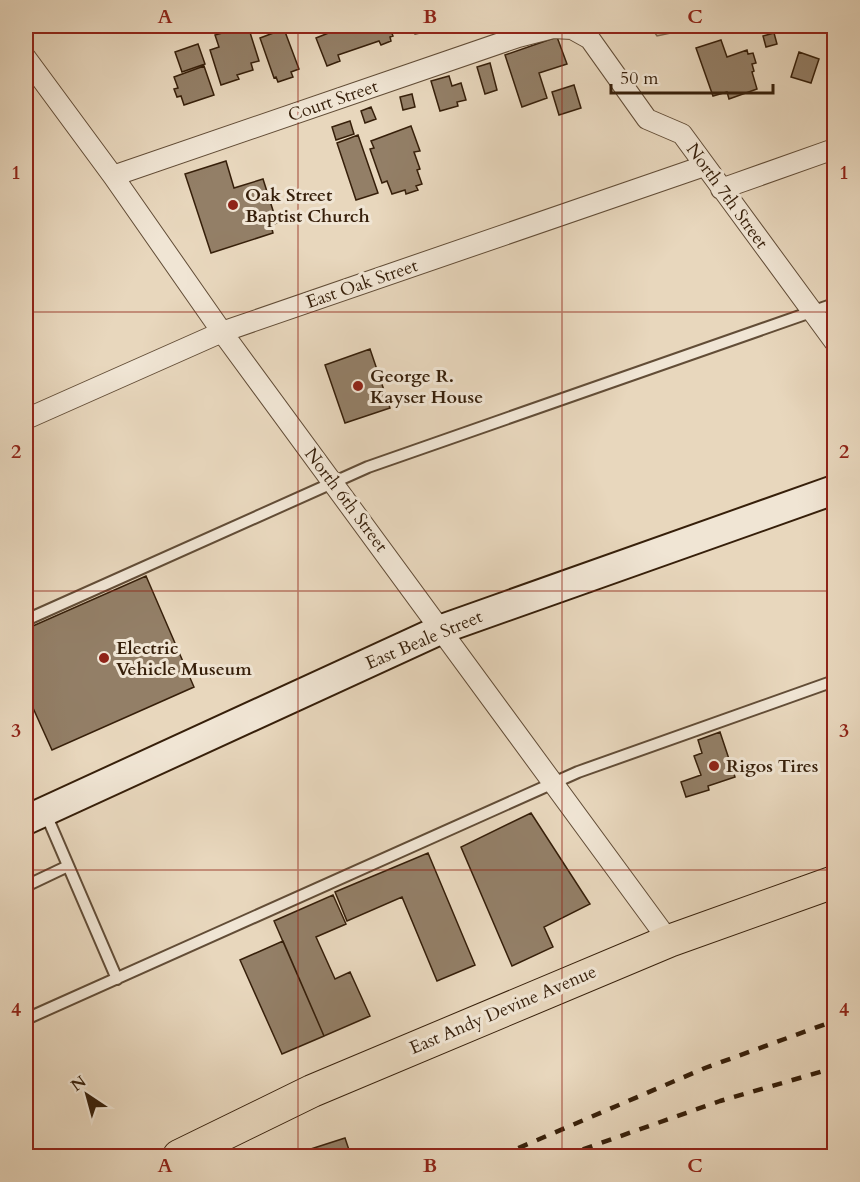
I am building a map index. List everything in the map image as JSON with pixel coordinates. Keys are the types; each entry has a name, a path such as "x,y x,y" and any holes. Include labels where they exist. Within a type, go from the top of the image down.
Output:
{"main road":[{"name":"East Beale Street","path":"35,816 442,629 834,490"},
{"name":"East Andy Devine Avenue","path":"179,1156 312,1091 669,941 834,882"}],"street":[{"name":"North 7th Street","path":"553,28 572,29 590,39 647,119 682,134 834,341"},
{"name":"Court Street","path":"114,176 518,37 553,28"},
{"name":"North 6th Street","path":"26,58 114,176 222,332 669,941"},
{"path":"721,189 834,149"},
{"name":"East Oak Street","path":"26,419 222,332 704,166"}],"lane":[{"path":"26,620 368,467 834,304"},
{"path":"26,1019 578,772 834,681"},
{"path":"35,816 68,866 117,979"},
{"path":"26,886 68,866"}],"shaded area":[{"path":"650,26 704,26 657,36"}],"building":[{"path":"248,26 259,61 251,63 253,70 237,75 239,79 221,85 210,50 219,47 215,35"},
{"path":"346,26 389,26 393,36 390,37 391,41 381,45 379,41 338,55 340,61 327,66 316,38"},
{"path":"412,26 438,26 432,28 433,31 415,34"},
{"path":"284,29 299,69 291,72 293,77 278,82 276,77 274,78 260,38"},
{"path":"774,33 777,44 766,47 763,36"},
{"path":"557,37 567,64 539,73 547,98 522,107 505,55"},
{"path":"721,40 727,57 747,50 748,54 753,53 756,63 752,64 754,71 752,72 757,89 729,99 727,92 713,96 696,48"},
{"path":"198,44 205,64 182,72 175,52"},
{"path":"799,52 819,59 811,83 791,77"},
{"path":"490,63 497,90 485,94 477,67"},
{"path":"204,66 214,95 184,105 181,96 177,97 174,89 178,88 174,77"},
{"path":"449,76 452,86 461,83 466,100 457,102 458,106 440,111 431,81"},
{"path":"574,85 581,108 559,115 552,92"},
{"path":"412,94 415,107 403,110 400,97"},
{"path":"371,107 376,119 365,123 361,111"},
{"path":"350,121 354,134 336,140 332,127"},
{"path":"411,126 420,151 414,152 422,184 416,186 418,190 406,194 405,190 392,194 387,181 382,183 370,149 374,148 371,141"},
{"path":"358,135 378,193 356,200 337,143"},
{"name":"Oak Street Baptist Church","path":"226,161 234,188 263,179 277,223 271,225 273,233 211,253 185,174"},
{"name":"George R. Kayser House","path":"370,349 390,408 345,423 325,365"},
{"name":"Electric Vehicle Museum","path":"146,576 194,687 52,750 33,708 29,710 26,701 26,629"},
{"name":"Rigos Tires","path":"720,732 735,777 708,786 709,790 686,797 681,782 701,775 694,756 702,753 698,740"},
{"path":"531,813 590,904 544,927 553,947 512,966 461,847"},
{"path":"428,853 475,965 437,981 402,897 347,921 335,892"},
{"path":"333,895 346,924 316,937 335,979 350,972 370,1016 324,1036 274,921"},
{"path":"283,941 324,1036 282,1054 240,960"},
{"path":"345,1138 351,1156 289,1156"}],"railway":[{"path":"500,1156 705,1068 834,1021"},
{"path":"564,1156 720,1101 834,1068"}],"place":[{"name":"Oak Street Baptist Church","path":"233,205"},
{"name":"George R. Kayser House","path":"358,386"},
{"name":"Electric Vehicle Museum","path":"104,658"},
{"name":"Rigos Tires","path":"714,766"}]}
